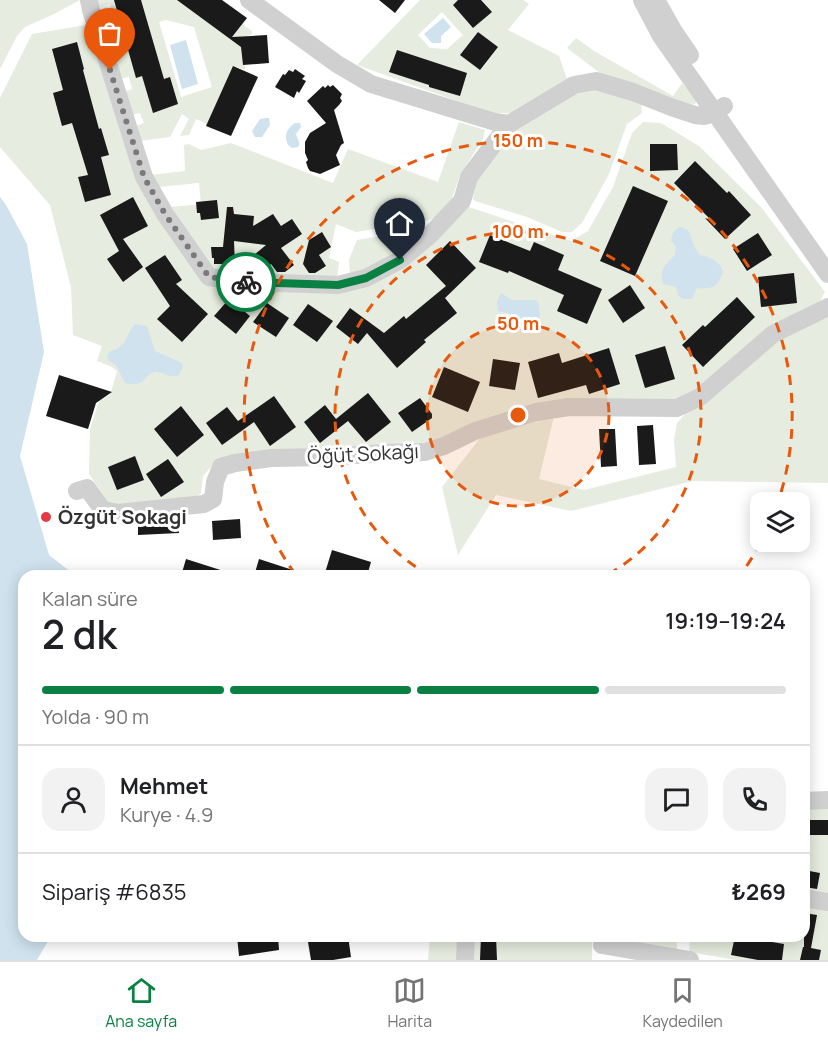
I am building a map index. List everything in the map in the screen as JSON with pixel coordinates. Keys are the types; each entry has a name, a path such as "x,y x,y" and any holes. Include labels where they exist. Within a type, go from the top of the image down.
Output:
{"street":[{"path":"89,0 144,177 165,214 209,277 246,282 338,285 366,278 400,260 422,242 462,201 469,177 509,124 574,85 596,81 695,115 704,116 720,110"},
{"path":"249,0 337,64 371,84 495,122 509,124"},
{"path":"642,0 661,36 720,110 828,254"},
{"path":"656,0 720,110 828,274"},
{"name":"Öğüt Sokağı","path":"77,491 87,488 104,510 118,513 204,504 213,499 215,482 221,468 235,463 271,458 425,452 444,446 475,431 536,412 569,407 677,408 700,397 773,334 828,307"},
{"path":"810,801 828,800"},
{"path":"810,899 828,902"},
{"path":"465,960 466,942"},
{"path":"602,947 690,960"}],"shaded area":[{"path":"0,0 80,0 25,27 17,36 0,69"},
{"path":"98,0 198,0 239,29 242,24 252,31 252,35 240,37 245,70 234,66 207,124 196,119 189,135 180,136 189,119 182,114 170,137 139,141 134,127 144,123 140,113 131,115 123,92 132,89 129,77 120,79 114,56 123,54 120,41 109,43 102,20 113,17 110,4 100,7","holes":["166,20 194,27 212,87 181,97 159,22"]},
{"path":"420,0 523,0 529,4 508,30 559,56 567,79 509,113 495,113 357,65","holes":["442,12 463,35 447,49 430,48 418,35"]},
{"path":"86,25 134,174 207,282 336,289 401,267 469,207 571,241 588,231 613,187 632,133 643,122 661,123 699,146 761,207 825,292 818,305 692,394 677,402 574,401 422,446 216,461 203,476 201,493 194,499 111,506 89,474 90,429 99,401 110,395 117,371 97,361 102,346 73,335 71,287 50,205 0,147 0,98 32,34"},
{"path":"576,38 594,51 673,96 682,83 697,99 695,104 689,105 600,73 567,48"},
{"path":"597,89 641,104 642,113 627,124 609,174 582,223 572,232 562,232 527,217 473,199 476,182 514,131 568,96"},
{"path":"459,122 485,130 483,139 460,175 450,204 441,216 356,232 336,224 329,258 339,262 337,280 210,271 171,207 201,204 199,183 158,187 150,175 185,171 184,145 189,144 201,150 231,143 333,183 348,149 438,182"},
{"path":"422,229 425,233 393,256 354,276 350,274 349,260 357,240"},
{"path":"828,317 828,483 693,481 571,511 496,495 458,555 442,487 480,438 554,416 539,479 584,490 676,467 674,440 677,423 687,412 773,341"},
{"path":"828,807 828,897 810,893 810,808"},
{"path":"810,905 828,908 828,960 736,960 689,952 690,942 810,942"},
{"path":"430,942 458,942 457,960 428,960"},
{"path":"471,942 592,942 592,960 470,960"},
{"path":"635,942 675,942 677,950"}],"water":[{"path":"443,18 451,27 441,36 441,43 432,43 424,34"},
{"path":"186,40 198,84 182,89 170,45"},
{"path":"269,118 270,125 262,137 255,137 252,131 260,119"},
{"path":"295,123 300,123 301,127 296,134 299,144 298,147 292,148 288,145 286,136"},
{"path":"0,197 27,244 44,352 20,456 49,555 68,570 18,570 18,942 48,942 37,960 0,960"},
{"path":"680,227 688,230 700,255 717,262 723,272 717,284 710,288 697,288 692,299 683,299 678,295 676,287 663,284 662,279 664,267 675,255 676,246 671,239"},
{"path":"501,293 512,300 538,302 537,326 514,329 512,316 498,311 497,302"},
{"path":"135,324 147,326 155,351 182,363 183,367 179,375 172,376 156,372 138,384 125,383 116,365 107,358 109,352 124,343"}],"building":[{"path":"114,0 141,0 164,79 170,77 178,104 153,113 142,76 136,78"},
{"path":"177,0 222,0 247,18 232,37 267,35 269,63 243,65 241,47"},
{"path":"379,0 405,0 395,13"},
{"path":"458,0 481,0 492,12 473,28 453,5"},
{"path":"478,32 498,47 480,70 460,55"},
{"path":"77,42 99,129 101,128 109,155 101,157 111,195 85,202 78,177 88,175 72,123 62,126 53,93 63,90 52,49"},
{"path":"397,50 467,73 460,96 389,72"},
{"path":"233,66 258,77 231,136 206,126"},
{"path":"295,69 305,76 302,79 306,81 294,98 275,87 283,74 285,75 289,70 293,72"},
{"path":"328,85 330,87 333,85 342,94 340,98 342,101 334,110 344,143 336,155 340,165 320,174 308,168 305,142 310,133 326,123 307,101 323,86 325,88"},
{"path":"650,144 677,144 678,170 650,171"},
{"path":"695,161 727,193 729,191 751,215 725,239 705,218 711,220 674,183"},
{"path":"633,186 668,201 635,276 600,261"},
{"path":"133,197 148,226 123,239 143,267 123,282 107,259 119,251 100,215"},
{"path":"217,200 219,218 201,220 200,213 197,213 196,202"},
{"path":"227,207 233,207 234,214 254,216 253,226 273,214 281,226 292,219 302,234 281,248 294,265 285,272 277,272 271,264 260,271 249,259 266,245 234,241 235,264 214,264 211,247 223,247"},
{"path":"322,232 331,247 319,255 326,266 315,273 309,273 303,264 309,240"},
{"path":"758,233 772,255 747,271 733,249"},
{"path":"490,235 530,251 534,242 564,255 558,270 602,289 587,324 557,311 564,295 509,271 508,273 479,262"},
{"path":"450,241 476,268 445,298 457,313 424,340 426,342 397,368 367,333 358,344 336,327 350,308 384,333 404,316 406,319 446,286 426,265"},
{"path":"165,255 182,280 176,284 208,314 182,342 157,319 170,306 145,268"},
{"path":"794,273 797,303 761,307 758,277"},
{"path":"630,285 645,308 623,323 608,300"},
{"path":"737,297 755,317 703,367 682,345"},
{"path":"229,299 250,316 236,334 214,316"},
{"path":"267,303 289,318 276,337 253,322"},
{"path":"308,304 333,321 317,342 293,325"},
{"path":"665,346 675,379 645,388 635,355"},
{"path":"609,348 620,384 589,394 586,385 538,398 528,362 559,353 562,363"},
{"path":"493,359 520,363 515,390 489,386"},
{"path":"444,367 480,382 468,412 432,397"},
{"path":"59,375 112,392 96,403 88,429 46,416"},
{"path":"368,393 391,422 366,442 348,421 320,443 304,422 325,405 336,419"},
{"path":"274,396 296,427 270,446 254,422 222,445 206,423 227,407 238,421"},
{"path":"420,398 432,414 432,418 412,432 398,413"},
{"path":"181,406 204,435 177,457 154,429"},
{"path":"653,425 656,464 639,465 637,426"},
{"path":"599,429 615,429 617,466 601,467"},
{"path":"135,456 144,480 117,490 108,467"},
{"path":"168,459 184,482 161,497 146,474"},
{"path":"178,518 179,533 138,535 138,522"},
{"path":"240,519 241,538 213,540 212,521"},
{"path":"332,550 371,562 369,570 326,570"},
{"path":"186,559 220,570 183,570"},
{"path":"259,559 293,570 256,570"},
{"path":"810,820 828,820 828,835 810,835"},
{"path":"810,871 820,873 817,889 810,888"},
{"path":"810,914 817,915 811,948 821,950 819,960 800,960 804,942 810,942"},
{"path":"238,942 278,942 279,950 239,956"},
{"path":"308,942 349,942 351,957 311,960"},
{"path":"481,942 496,942 497,960 480,960"},
{"path":"734,942 784,944 782,960 758,960 731,955"}],"way so far":[{"path":"110,70 138,163 165,214 209,277 246,282"}],"place":[{"name":"Özgüt Sokagi","path":"46,517"}],"route":[{"path":"246,282 338,285 366,278 400,260"}]}
